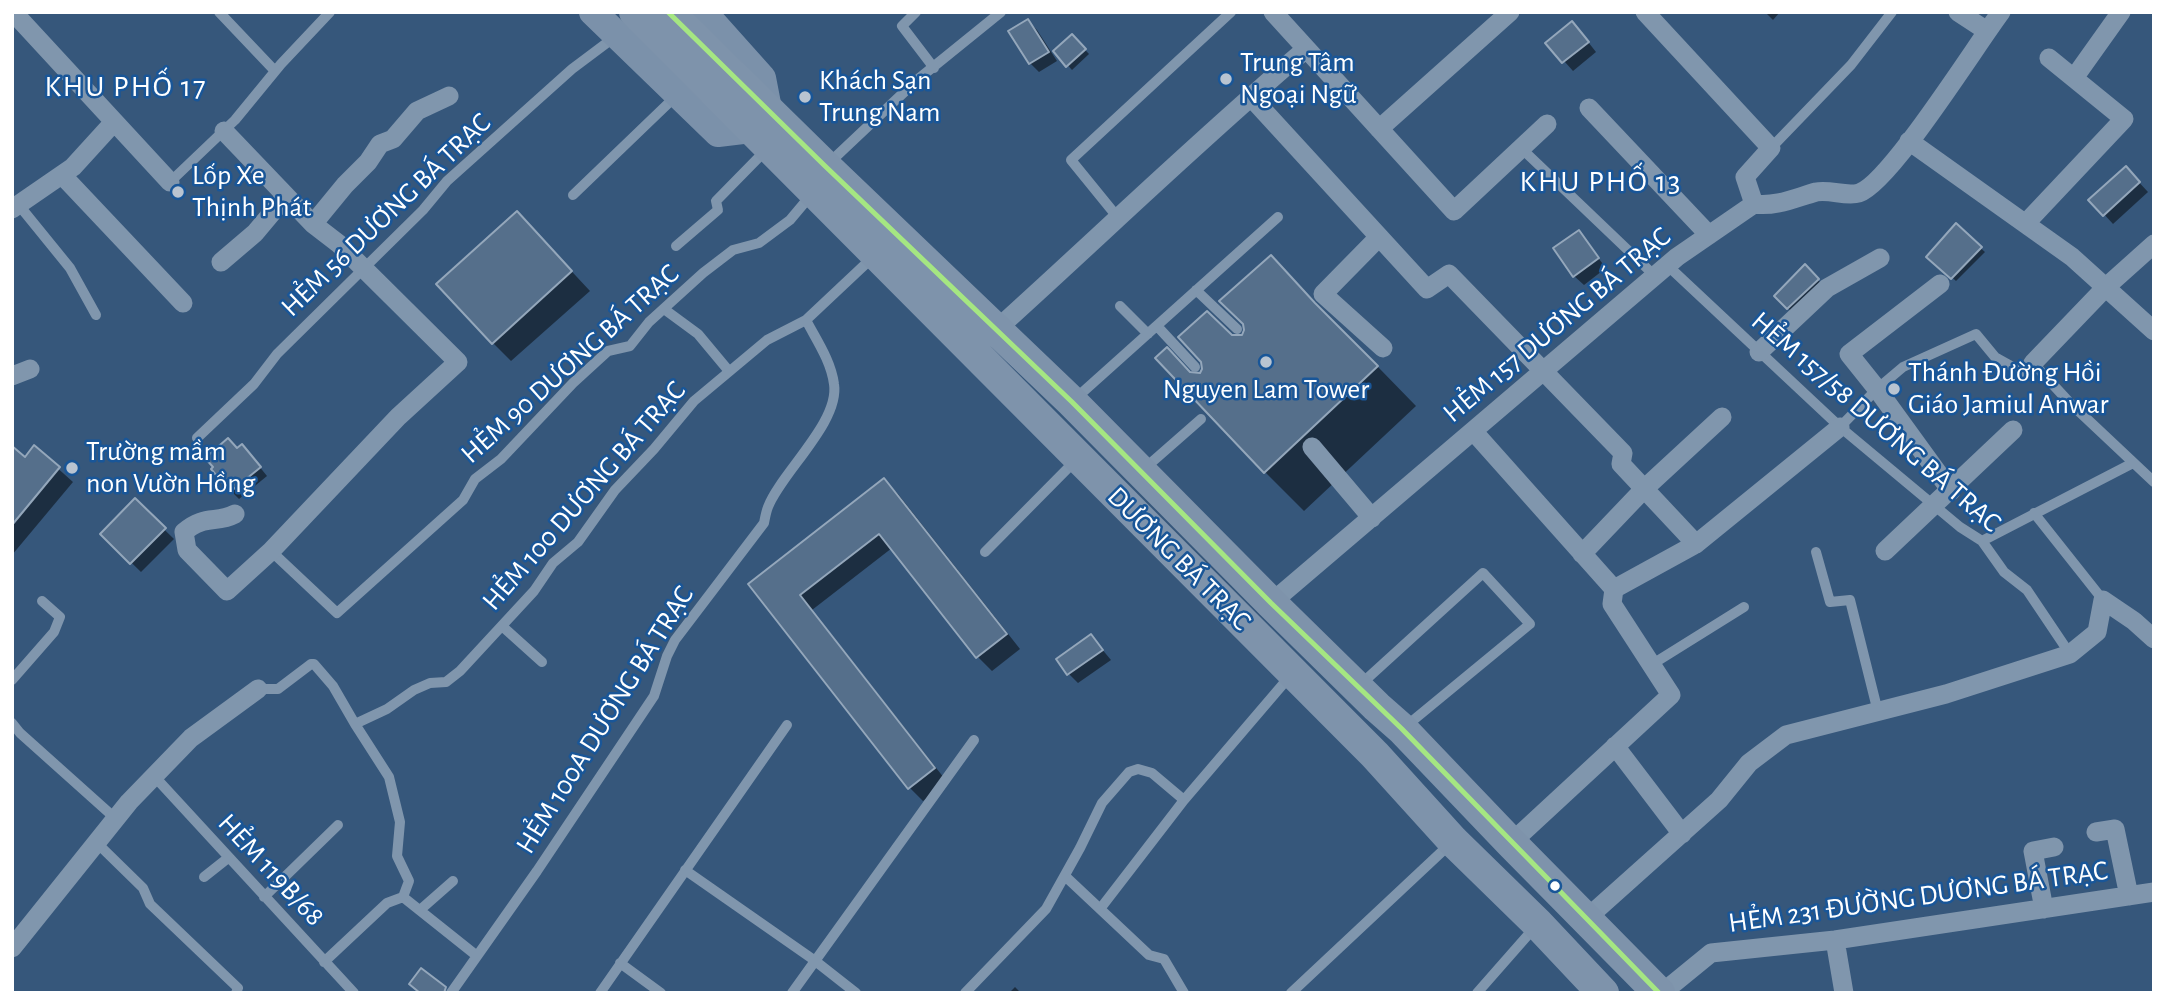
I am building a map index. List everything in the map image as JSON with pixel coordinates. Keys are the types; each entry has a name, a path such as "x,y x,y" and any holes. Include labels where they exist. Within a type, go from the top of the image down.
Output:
{"main road":[{"path":"668,12 753,117"},
{"path":"626,24 753,117"},
{"name":"DƯƠNG BÁ TRẠC","path":"753,117 819,179 997,329 1270,603 1402,729 1660,993"},
{"name":"DƯƠNG BÁ TRẠC","path":"819,179 876,254 1293,673 1452,841 1538,924 1603,993"},
{"path":"1349,730 1367,697"}],"street":[{"path":"13,12 170,182"},
{"path":"593,12 626,24 678,95 718,133 753,117 762,78 703,12"},
{"path":"1273,12 1454,211 1548,124"},
{"path":"1378,130 1510,12"},
{"path":"1645,12 1771,148 1745,177 1754,204"},
{"path":"1958,12 1987,31"},
{"name":"HẺM 157 DƯƠNG BÁ TRẠC","path":"1270,603 1661,271 1709,235 1754,204 1769,206 1821,191 1859,193 1882,175 2001,12"},
{"path":"2074,78 2121,12"},
{"path":"997,329 1119,220 1250,96 1306,49"},
{"path":"2026,223 2124,120 2049,58"},
{"path":"313,224 368,162 380,144 393,139 417,111 449,96"},
{"path":"1250,96 1427,289 1449,274 1545,370 1623,453 1621,464 1696,544"},
{"path":"1589,108 1709,235"},
{"path":"15,207 73,167 114,122"},
{"path":"224,131 313,224 339,244 458,362 398,417 271,551 228,591 187,550 184,532 193,524 228,518 235,514"},
{"path":"1909,141 2073,257 2154,331"},
{"path":"62,175 183,303"},
{"path":"220,262 255,233 286,196"},
{"path":"1379,237 1323,294 1383,348"},
{"path":"2033,363 2106,287 2154,244"},
{"path":"1759,352 1827,288 1880,258"},
{"path":"1940,284 1849,354 1951,491"},
{"path":"1582,554 1644,489 1722,417"},
{"path":"1614,589 1696,544 1840,427"},
{"path":"1885,551 2013,430"},
{"path":"1474,432 1614,589"},
{"path":"1312,447 1372,518"},
{"path":"1511,843 1671,695 1612,604 1614,589"},
{"path":"1586,919 1719,800 1749,763 1786,735 1946,694 2070,654 2096,632 2103,600 2134,621 2154,639"},
{"path":"12,948 129,802 191,738 258,689"},
{"path":"1615,746 1682,834"},
{"path":"2096,832 2115,829 2129,896"},
{"path":"2044,909 2033,850 2054,847"},
{"name":"HẺM 231 ĐƯỜNG DƯƠNG BÁ TRẠC","path":"1660,993 1711,953 1835,940 2154,892"},
{"path":"1835,940 1844,993"}],"lane":[{"path":"219,12 275,71"},
{"path":"170,182 224,131 330,12"},
{"path":"916,12 902,26 934,68"},
{"name":"HẺM 90 DƯƠNG BÁ TRẠC","path":"271,551 337,613 463,500 475,479 501,458 573,383 608,351 630,346 649,322 703,272 733,250 759,243 790,220 819,179 916,80 1001,12"},
{"path":"1119,220 1072,160 1231,12"},
{"path":"1771,148 1851,65 1892,12"},
{"name":"HẺM 56 DƯƠNG BÁ TRẠC","path":"197,438 254,384 277,354 423,210 447,181 626,24"},
{"path":"573,195 678,95"},
{"path":"676,246 718,210 716,201 753,117"},
{"name":"HẺM 157/58 DƯƠNG BÁ TRẠC","path":"1521,148 1661,271 1759,352 1840,427 1935,506 1982,541 2004,572 2026,590 2070,654"},
{"path":"15,207 70,268 96,315"},
{"path":"1072,402 1278,217"},
{"name":"HẺM 100 DƯƠNG BÁ TRẠC","path":"355,724 387,709 430,683 446,682 460,671 534,591 553,563 578,542 615,490 694,401 767,340 806,320 876,254"},
{"path":"1196,290 1237,329"},
{"path":"1120,306 1148,334"},
{"path":"664,309 698,334 728,370"},
{"name":"HẺM 100A DƯƠNG BÁ TRẠC","path":"451,993 537,871 654,696 675,640 764,523 768,506 805,453 832,406 835,387 829,363 806,320"},
{"path":"1157,326 1195,367"},
{"path":"1840,427 1903,367 1976,334 1995,357 2022,372 2033,363 2069,402 2154,481"},
{"path":"1141,472 1201,419"},
{"path":"985,552 1078,458"},
{"path":"1982,541 2133,463"},
{"path":"2034,513 2103,600"},
{"path":"1816,552 1830,602 1850,600 1878,712"},
{"path":"1367,697 1483,573 1530,624 1402,729"},
{"path":"12,680 54,632 57,625 60,617 42,601"},
{"path":"1651,665 1744,607"},
{"path":"502,626 542,662"},
{"path":"258,689 278,689 314,664 333,686 388,777 400,822 397,856 409,881 403,897 387,903 324,962"},
{"path":"1100,909 1184,800 1293,673"},
{"path":"12,724 116,818"},
{"path":"600,993 787,725"},
{"path":"792,993 974,740"},
{"path":"965,993 1046,909 1102,803 1129,772 1138,769 1152,773 1184,800"},
{"name":"HẺM 119B/68","path":"155,777 349,992"},
{"path":"264,897 338,825"},
{"path":"1291,993 1452,841"},
{"path":"97,844 144,888 150,904 237,988 236,993"},
{"path":"204,877 228,858"},
{"path":"685,870 814,960 856,993"},
{"path":"1065,876 1149,955 1164,960 1184,993"},
{"path":"420,911 453,881"},
{"path":"403,897 477,956"},
{"path":"1478,993 1538,924"},
{"path":"620,963 662,993"}],"building":[{"path":"1028,19 1049,52 1029,64 1008,31"},
{"path":"1572,21 1589,42 1562,63 1545,43"},
{"path":"1072,34 1086,49 1066,67 1053,51"},
{"path":"2126,166 2140,182 2103,216 2088,200"},
{"path":"517,211 572,271 492,344 436,284"},
{"path":"1956,223 1982,247 1951,279 1926,257"},
{"path":"1579,230 1599,258 1573,277 1553,248"},
{"name":"Nguyen Lam Tower","path":"1271,255 1378,366 1264,473 1155,358 1167,347 1190,372 1200,373 1201,362 1178,337 1207,311 1232,335 1242,335 1243,324 1219,301"},
{"path":"1805,264 1819,279 1787,309 1774,296"},
{"path":"228,438 237,448 242,444 261,467 230,492 205,458"},
{"path":"34,445 60,467 12,525 12,446 25,457"},
{"path":"884,478 1007,634 976,658 879,534 800,595 935,768 908,789 748,584"},
{"path":"135,498 166,528 130,564 100,534"},
{"path":"1091,634 1103,650 1067,675 1056,659"},
{"path":"421,968 446,987 444,993 420,993 409,984"}],"transit line":[{"path":"668,12 1072,402 1271,603 1402,729 1659,993"}],"place":[{"name":"Trung Tâm Ngoại Ngữ","path":"1226,79"},
{"name":"Khách Sạn Trung Nam","path":"805,97"},
{"name":"Lốp Xe Thịnh Phát","path":"178,192"},
{"name":"Nguyen Lam Tower","path":"1266,362"},
{"name":"Thánh Đường Hồi Giáo Jamiul Anwar","path":"1894,389"},
{"name":"Trường mầm non Vườn Hồng","path":"72,468"}],"district":[{"name":"KHU PHỐ 17","path":"126,87"},
{"name":"KHU PHỐ 13","path":"1601,182"}]}
